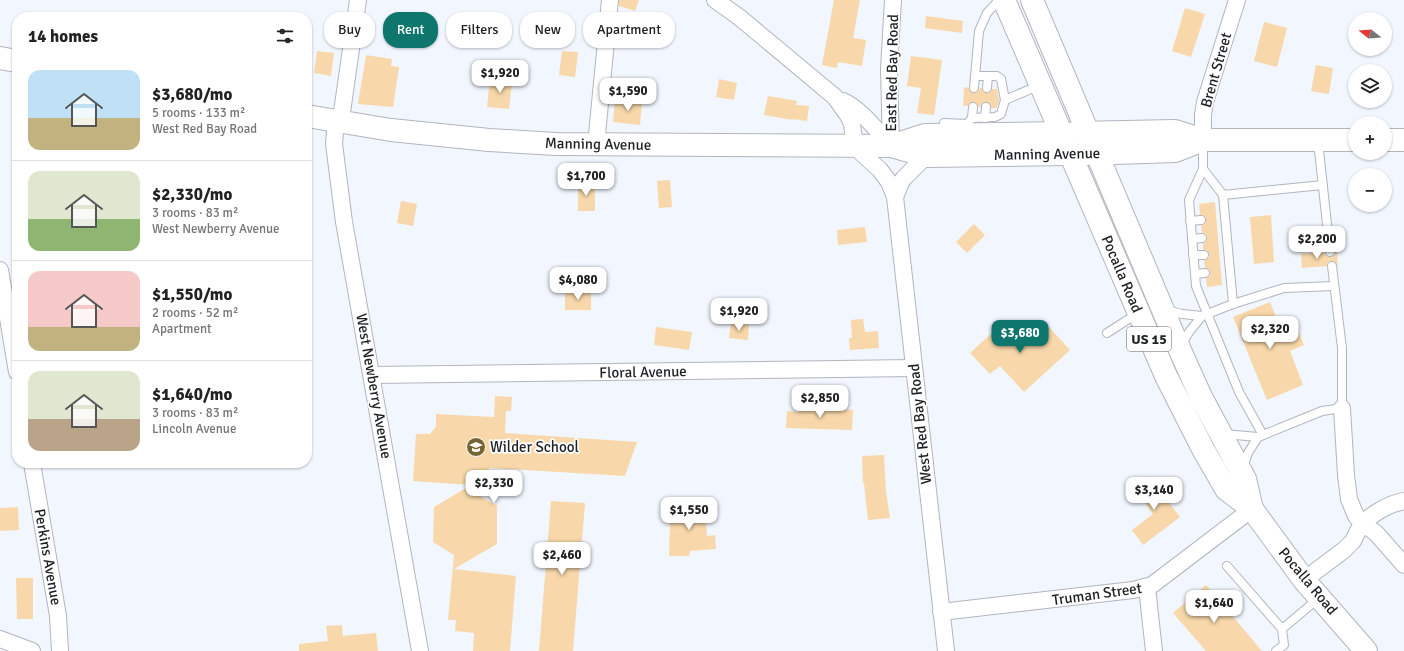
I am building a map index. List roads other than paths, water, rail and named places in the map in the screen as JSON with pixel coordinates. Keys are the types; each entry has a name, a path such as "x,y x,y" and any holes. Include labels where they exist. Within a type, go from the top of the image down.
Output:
{"main road":[{"name":"US 15","path":"1004,0 1061,134"},
{"name":"US 15","path":"1032,0 1096,153"},
{"path":"0,58 12,60"},
{"name":"Manning Avenue","path":"312,117 391,130 489,140 596,145 891,146 925,135 944,135 992,123 1061,134 1175,132 1203,140 1348,140"},
{"name":"Pocalla Road","path":"1061,134 1138,312 1182,409 1226,490 1252,509 1304,580 1365,650"},
{"name":"Manning Avenue","path":"891,146 926,156 1070,154 1175,151 1203,140"},
{"path":"1392,140 1404,140"},
{"name":"Pocalla Road","path":"1096,153 1162,310 1201,397 1245,479 1252,509"}],"street":[{"name":"West Newberry Avenue","path":"358,0 342,112 335,132 334,151 344,222 420,651"},
{"path":"596,145 610,0"},
{"path":"715,0 739,17 835,97 849,116 852,124 855,147"},
{"name":"East Red Bay Road","path":"891,146 890,69 893,0"},
{"name":"Brent Street","path":"1203,140 1203,115 1205,102 1237,0"},
{"path":"835,97 850,104 891,146"},
{"name":"West Red Bay Road","path":"855,147 880,170 889,182 895,197 946,651"},
{"path":"895,197 904,178 926,156"},
{"path":"0,270 12,342"},
{"name":"Floral Avenue","path":"372,375 914,368"},
{"path":"1342,408 1349,499 1356,516 1362,523 1376,533 1404,565"},
{"name":"Perkins Avenue","path":"33,468 58,616 60,651"},
{"path":"1304,580 1344,550 1352,541 1362,523 1382,509 1392,504 1404,501"},
{"name":"Truman Street","path":"942,612 1059,600 1147,587 1152,585 1252,509"},
{"path":"1147,587 1154,651"},
{"path":"0,639 32,651"}],"lane":[{"path":"974,88 980,31 987,13 998,0"},
{"path":"976,76 996,76 1001,79 1005,100 1001,114 992,123"},
{"path":"987,88 988,76"},
{"path":"1005,100 1040,84"},
{"path":"944,135 944,123 967,124 972,118 973,107"},
{"path":"986,107 992,123"},
{"path":"972,118 992,123"},
{"path":"1203,140 1203,170 1189,200 1196,286 1204,315 1260,436"},
{"path":"1318,140 1330,252"},
{"path":"1203,170 1223,195 1233,304"},
{"path":"1223,195 1323,185"},
{"path":"1216,218 1225,218"},
{"path":"1190,221 1201,220"},
{"path":"1218,237 1226,236"},
{"path":"1192,239 1202,238"},
{"path":"1219,254 1228,253"},
{"path":"1194,255 1204,255"},
{"path":"1219,433 1238,436 1260,436 1322,411 1342,408 1342,348 1332,266"},
{"path":"1221,271 1230,270"},
{"path":"1195,274 1206,273"},
{"path":"1162,310 1182,314 1204,315 1284,288 1334,286"},
{"path":"1107,333 1138,312"},
{"path":"1179,348 1189,332 1204,315"},
{"path":"1241,471 1248,453 1260,436"},
{"path":"1227,566 1282,629 1284,644 1276,651"},
{"path":"1282,629 1320,598"}],"place":[{"name":"Wilder School","path":"476,447"}]}
